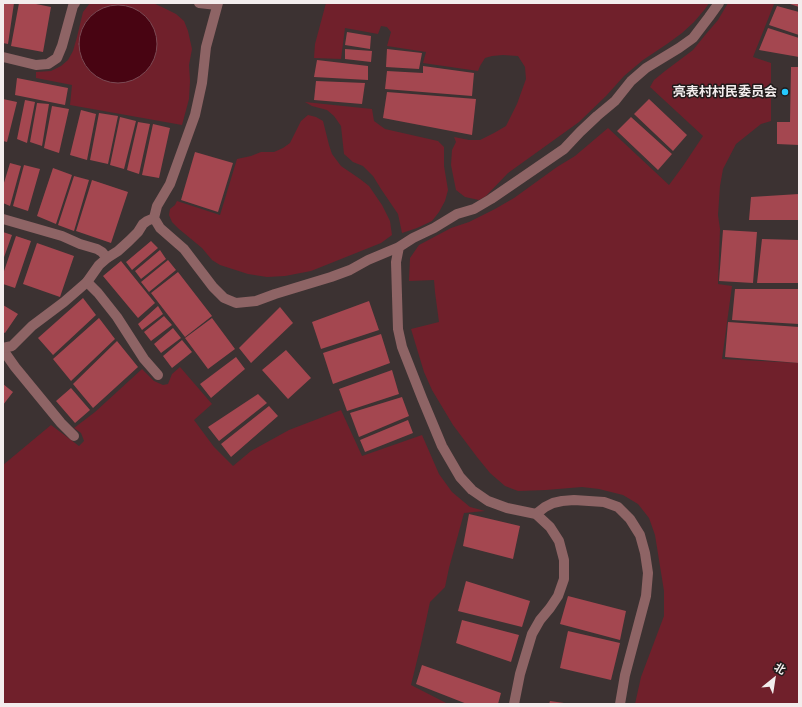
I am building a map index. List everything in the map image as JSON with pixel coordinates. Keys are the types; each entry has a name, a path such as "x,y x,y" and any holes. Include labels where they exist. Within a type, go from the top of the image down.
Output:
{"street":[{"path":"3,57 36,65 48,64 57,58 75,3"},
{"path":"199,3 218,4 206,47 202,83 195,115 170,184 157,206 154,218 160,228 184,249 218,292 224,298 236,304 256,301 350,270 368,260 400,246 457,214 474,208 491,199 564,148 615,101 631,81 646,68 679,48 692,38 719,3"},
{"path":"74,436 61,423 15,367 3,349 12,346 32,326 64,302 87,282 99,265 129,241 147,220 154,218"},
{"path":"3,219 62,236 80,244 97,249 107,258"},
{"path":"400,246 396,262 398,329 402,347 442,446 460,477 472,490 488,501 507,508 536,514 550,527 559,541 564,560 564,578 558,596 540,620 532,634 520,674 514,704"},
{"path":"87,282 117,317 144,359 158,375"},
{"path":"536,514 545,507 562,501 574,500 604,502 618,507 630,519 640,535 645,553 648,574 646,596 625,675 620,704"}],"shaded area":[{"path":"90,3 153,3 176,14 184,21 192,49 189,65 189,99 182,125 70,105 72,85 36,78 36,72 51,71 61,66 68,60 73,51 83,12","holes":["115,5 128,6 140,12 150,21 110,82 98,77 88,69 82,59 79,47 80,35 85,23 93,14"]},
{"path":"326,3 709,3 694,22 682,33 643,60 624,76 579,122 508,173 486,196 479,200 465,197 456,190 451,165 452,150 456,142 454,137 469,140 480,140 506,126 517,104 526,79 525,67 518,56 503,55 485,58 478,71 423,63 426,52 387,46 391,32 387,27 381,26 378,34 345,28 341,59 314,58 315,44"},
{"path":"728,3 774,4 753,57 771,63 771,121 761,124 736,144 723,169 718,215 720,229 718,284 732,286 722,359 799,363 799,704 635,704 641,677 664,616 664,591 655,535 649,518 638,504 623,495 599,489 582,487 518,491 505,486 490,473 453,425 432,390 424,372 411,329 439,322 434,280 409,281 410,258 419,245 451,228 469,222 514,198 575,156 608,128 669,185 703,136 650,87 654,80 693,50 718,20"},
{"path":"118,5 133,8 140,12 150,22 154,29 157,44 154,59 150,66 140,76 133,80 118,83 103,80 96,76 86,66 82,59 79,44 82,29 86,22 96,12 103,8"},
{"path":"305,102 372,109 374,121 385,129 438,141 444,147 444,166 448,190 445,201 432,221 402,233 398,214 373,176 363,166 353,162 344,154 341,126 334,116 327,110 312,106"},
{"path":"308,115 323,121 332,154 341,166 369,186 382,205 390,221 392,235 381,243 311,271 285,276 267,277 248,274 220,265 212,260 202,248 172,222 169,215 170,209 177,201 220,215 237,159 261,152 274,152 283,148 290,143 301,121"},
{"path":"180,367 212,404 194,420 214,447 233,466 251,451 289,430 341,410 362,456 422,435 439,474 452,492 470,507 485,511 464,513 445,587 430,602 411,685 448,704 3,704 3,465 51,425 79,446 84,441 81,433 74,428 95,412 142,369 154,381 163,385 168,384 172,374"}],"building":[{"path":"3,3 14,3 8,44 3,43"},
{"path":"19,3 31,3 51,7 43,52 11,46"},
{"path":"787,3 799,3 799,7"},
{"path":"777,6 799,12 799,35 769,25"},
{"path":"768,28 799,38 799,57 759,50"},
{"path":"347,32 371,36 370,49 345,45"},
{"path":"345,49 372,51 371,62 345,59"},
{"path":"387,49 422,53 419,69 386,67"},
{"path":"317,60 368,66 368,80 314,77"},
{"path":"423,66 474,73 472,96 385,89 387,71 423,73"},
{"path":"791,67 799,67 799,145 777,144 777,122 790,122"},
{"path":"17,78 68,88 65,105 15,95"},
{"path":"316,81 365,83 362,104 314,100"},
{"path":"387,92 476,99 472,135 383,118"},
{"path":"3,99 17,102 7,142 3,141"},
{"path":"649,99 687,135 673,151 634,114"},
{"path":"25,100 35,102 27,143 17,139"},
{"path":"37,103 49,104 42,146 30,142"},
{"path":"52,106 69,109 59,153 44,148"},
{"path":"81,110 96,114 87,160 70,155"},
{"path":"99,113 118,116 108,164 90,160"},
{"path":"120,117 136,121 124,169 110,165"},
{"path":"631,117 672,154 658,170 617,131"},
{"path":"138,122 150,124 139,174 127,170"},
{"path":"153,124 170,128 159,178 142,175"},
{"path":"195,152 233,163 218,212 181,200"},
{"path":"10,163 21,166 10,206 3,203 3,186"},
{"path":"24,165 40,169 28,211 13,206"},
{"path":"53,168 72,175 56,224 37,216"},
{"path":"74,176 89,180 74,231 58,225"},
{"path":"92,180 128,192 111,243 76,231"},
{"path":"799,194 799,220 749,220 751,197"},
{"path":"723,230 757,232 753,283 719,281"},
{"path":"3,232 12,235 3,260"},
{"path":"16,236 31,241 15,288 3,284 3,274"},
{"path":"762,239 799,240 799,283 757,283"},
{"path":"151,241 158,248 132,270 126,262"},
{"path":"37,243 74,256 60,297 23,284"},
{"path":"160,250 166,259 141,279 135,271"},
{"path":"168,260 176,270 149,292 141,282"},
{"path":"121,261 155,303 138,318 103,276"},
{"path":"178,272 212,316 185,337 151,293"},
{"path":"735,289 799,289 799,324 732,320"},
{"path":"83,298 96,315 53,355 38,338"},
{"path":"369,301 379,330 321,349 312,322"},
{"path":"3,305 18,314 5,333 3,332"},
{"path":"158,306 163,314 142,330 138,324"},
{"path":"280,307 293,323 251,363 239,348"},
{"path":"164,316 172,325 151,341 144,332"},
{"path":"99,318 115,339 71,381 53,359"},
{"path":"212,318 235,349 208,369 185,338"},
{"path":"728,322 799,327 799,363 725,357"},
{"path":"173,328 181,338 161,353 154,344"},
{"path":"381,334 390,363 333,384 323,353"},
{"path":"182,340 192,352 172,368 163,356"},
{"path":"117,341 138,367 93,408 73,384"},
{"path":"286,350 311,378 288,399 262,370"},
{"path":"236,357 245,369 211,398 200,384"},
{"path":"392,370 399,394 347,411 339,389"},
{"path":"3,384 13,392 3,405"},
{"path":"71,388 90,410 75,423 56,401"},
{"path":"258,394 267,403 219,441 208,427"},
{"path":"402,397 409,416 359,437 350,413"},
{"path":"269,406 278,416 231,457 221,444"},
{"path":"408,420 413,433 365,452 360,440"},
{"path":"469,514 520,526 513,559 463,546"},
{"path":"466,581 530,601 522,627 458,611"},
{"path":"568,596 626,611 620,640 560,624"},
{"path":"462,620 519,635 511,662 456,643"},
{"path":"568,631 620,643 611,680 560,668"},
{"path":"422,665 501,693 498,704 467,704 416,684"},
{"path":"550,701 564,703 564,704 549,704"}],"place":[{"name":"亮表村村民委员会","path":"785,92"}]}
